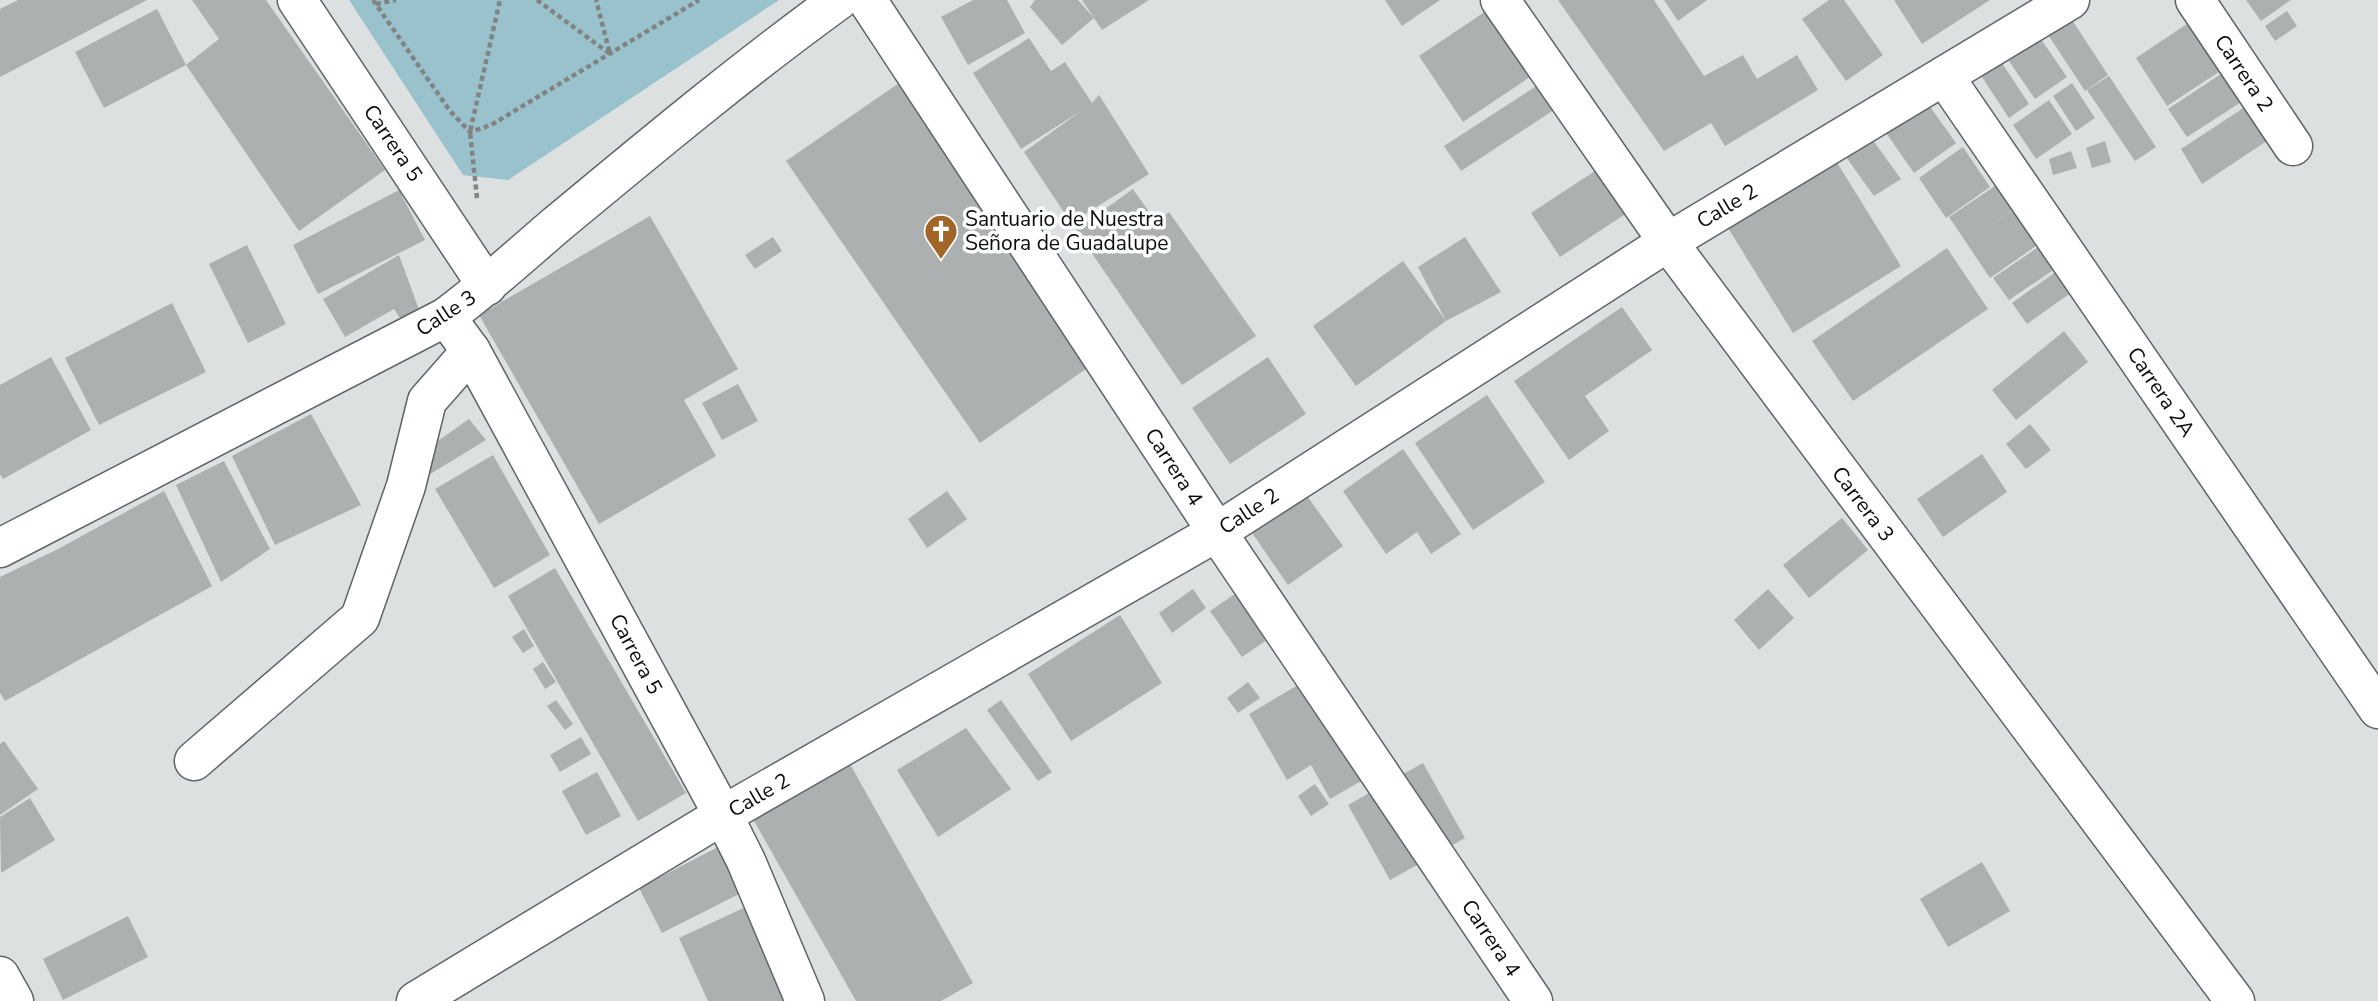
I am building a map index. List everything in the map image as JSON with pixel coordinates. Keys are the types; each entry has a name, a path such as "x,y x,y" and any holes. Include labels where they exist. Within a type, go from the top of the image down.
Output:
{"street":[{"name":"Carrera 5","path":"297,0 487,286"},
{"name":"Calle 3","path":"0,548 446,317 487,286 738,75 839,0"},
{"name":"Carrera 4","path":"867,0 1217,532 1533,1001"},
{"name":"Carrera 3","path":"1500,0 1668,242 2235,1001"},
{"name":"Calle 2","path":"416,1001 723,816 1217,532 1668,242 2070,0"},
{"name":"Carrera 2","path":"2195,0 2292,146"},
{"name":"Carrera 2A","path":"1944,76 2378,709"},
{"name":"Carrera 5","path":"446,317 471,351 723,816 746,861 805,1001"},
{"path":"194,761 360,618 406,486 427,401 471,351"},
{"path":"0,976 14,1001"}],"path":[{"path":"377,1 396,0"},
{"path":"479,209 470,132 500,0"},
{"path":"537,0 610,54"},
{"path":"596,0 610,54"},
{"path":"470,132 491,125 699,0"},
{"path":"377,1 450,111 470,132"}],"shaded area":[{"path":"349,0 779,0 508,180 463,175"}],"building":[{"path":"18,0 147,0 0,77 0,9"},
{"path":"192,0 266,0 385,170 299,231 186,65 219,39"},
{"path":"973,0 1007,0 1025,33 968,65 941,17"},
{"path":"1035,0 1078,0 1094,18 1062,45 1030,7"},
{"path":"1082,0 1149,0 1102,30"},
{"path":"1385,0 1440,0 1402,26"},
{"path":"1558,0 1654,0 1704,76 1743,55 1757,79 1797,55 1818,90 1725,146 1711,123 1664,151"},
{"path":"1664,0 1707,0 1678,21"},
{"path":"1829,0 1844,0 1883,55 1846,81 1802,19"},
{"path":"1894,0 1990,0 1922,44"},
{"path":"2246,0 2291,0 2261,21"},
{"path":"2063,6 2108,75 2085,91 2039,21"},
{"path":"1492,7 1536,73 1463,122 1419,56"},
{"path":"157,9 186,65 104,108 75,52"},
{"path":"2287,11 2297,26 2275,41 2265,26"},
{"path":"2199,16 2231,64 2167,106 2136,58"},
{"path":"2032,26 2067,77 2035,99 2000,48"},
{"path":"1029,38 1051,71 1065,62 1092,103 1099,95 1149,174 1071,223 1024,152 1081,111 1021,149 973,73"},
{"path":"1994,51 2029,104 2009,118 1974,65"},
{"path":"2233,66 2252,95 2187,137 2168,109"},
{"path":"2109,76 2156,147 2135,161 2087,90"},
{"name":"Santuario de Nuestra Señora de Guadalupe","path":"902,81 1096,362 980,443 786,161"},
{"path":"2072,83 2095,118 2076,131 2053,96"},
{"path":"1538,85 1554,110 1461,171 1444,146"},
{"path":"1923,97 1956,143 1914,173 1882,127"},
{"path":"2049,100 2072,134 2036,159 2013,125"},
{"path":"2254,101 2276,135 2202,184 2181,149"},
{"path":"1862,125 1901,179 1874,196 1836,143"},
{"path":"2105,141 2111,162 2092,168 2086,148"},
{"path":"1963,147 1990,187 1946,218 1919,178"},
{"path":"2071,151 2077,168 2053,175 2049,159"},
{"path":"1833,156 1901,266 1793,333 1725,223"},
{"path":"1601,167 1630,211 1560,257 1531,213"},
{"path":"2004,180 2021,204 1993,223 2019,206 2043,241 1990,278 1949,217"},
{"path":"1133,189 1157,223 1169,212 1256,336 1182,385 1076,230"},
{"path":"399,190 425,240 318,294 293,245"},
{"path":"650,216 738,369 684,400 716,456 599,524 479,315"},
{"path":"773,237 782,251 755,269 745,255"},
{"path":"1465,237 1501,292 1446,321 1418,267"},
{"path":"2047,241 2062,264 2009,300 1993,278"},
{"path":"247,245 286,324 248,343 209,264"},
{"path":"1947,248 1988,309 1853,401 1812,341"},
{"path":"399,255 421,315 402,321 394,309 345,337 323,299"},
{"path":"1403,261 1446,321 1356,386 1313,326"},
{"path":"2057,271 2072,292 2027,324 2012,303"},
{"path":"172,303 206,372 99,425 65,358"},
{"path":"1622,307 1652,350 1585,396 1609,431 1569,460 1514,381"},
{"path":"2064,331 2088,362 2016,420 1992,390"},
{"path":"51,357 91,430 3,479 0,474 0,385"},
{"path":"1268,357 1306,414 1230,464 1192,408"},
{"path":"738,384 758,421 722,440 702,403"},
{"path":"1487,395 1545,482 1473,530 1415,443"},
{"path":"311,414 361,505 275,545 232,456"},
{"path":"469,419 486,440 427,476 418,455"},
{"path":"2030,424 2051,450 2026,469 2006,444"},
{"path":"1403,449 1461,534 1431,554 1417,532 1386,554 1343,491"},
{"path":"1982,454 2007,492 1943,537 1917,499"},
{"path":"493,455 550,555 494,588 435,489"},
{"path":"224,461 270,549 221,582 176,485"},
{"path":"1302,489 1343,546 1288,585 1248,527"},
{"path":"164,491 212,586 5,701 0,693 0,577 58,549"},
{"path":"947,491 967,519 927,548 908,519"},
{"path":"1842,518 1868,550 1809,598 1783,565"},
{"path":"555,568 686,793 638,821 508,596"},
{"path":"1248,585 1280,631 1242,657 1210,611"},
{"path":"1193,589 1206,608 1172,633 1159,613"},
{"path":"1768,589 1794,618 1759,650 1734,620"},
{"path":"1120,615 1162,683 1071,741 1028,674"},
{"path":"524,629 534,646 523,653 512,637"},
{"path":"543,662 556,682 545,689 533,669"},
{"path":"1310,678 1368,777 1330,799 1311,765 1287,780 1249,714"},
{"path":"1248,682 1260,698 1238,713 1227,698"},
{"path":"556,700 573,724 565,730 547,706"},
{"path":"1001,700 1052,772 1038,781 987,710"},
{"path":"966,728 1011,789 938,837 897,770"},
{"path":"581,737 591,754 560,772 550,755"},
{"path":"4,741 38,789 0,815 0,744"},
{"path":"846,757 973,983 941,1001 856,1001 749,812"},
{"path":"1423,763 1465,838 1390,880 1348,805"},
{"path":"597,772 621,816 586,835 562,791"},
{"path":"1315,784 1329,804 1311,816 1298,796"},
{"path":"30,798 55,840 1,873 0,817"},
{"path":"718,847 741,893 662,933 639,888"},
{"path":"1982,862 2010,911 1948,947 1920,899"},
{"path":"750,905 794,1001 708,1001 679,938"},
{"path":"128,916 148,957 63,1000 43,959"}],"place":[{"name":"Santuario de Nuestra Señora de Guadalupe","path":"941,261"}]}
